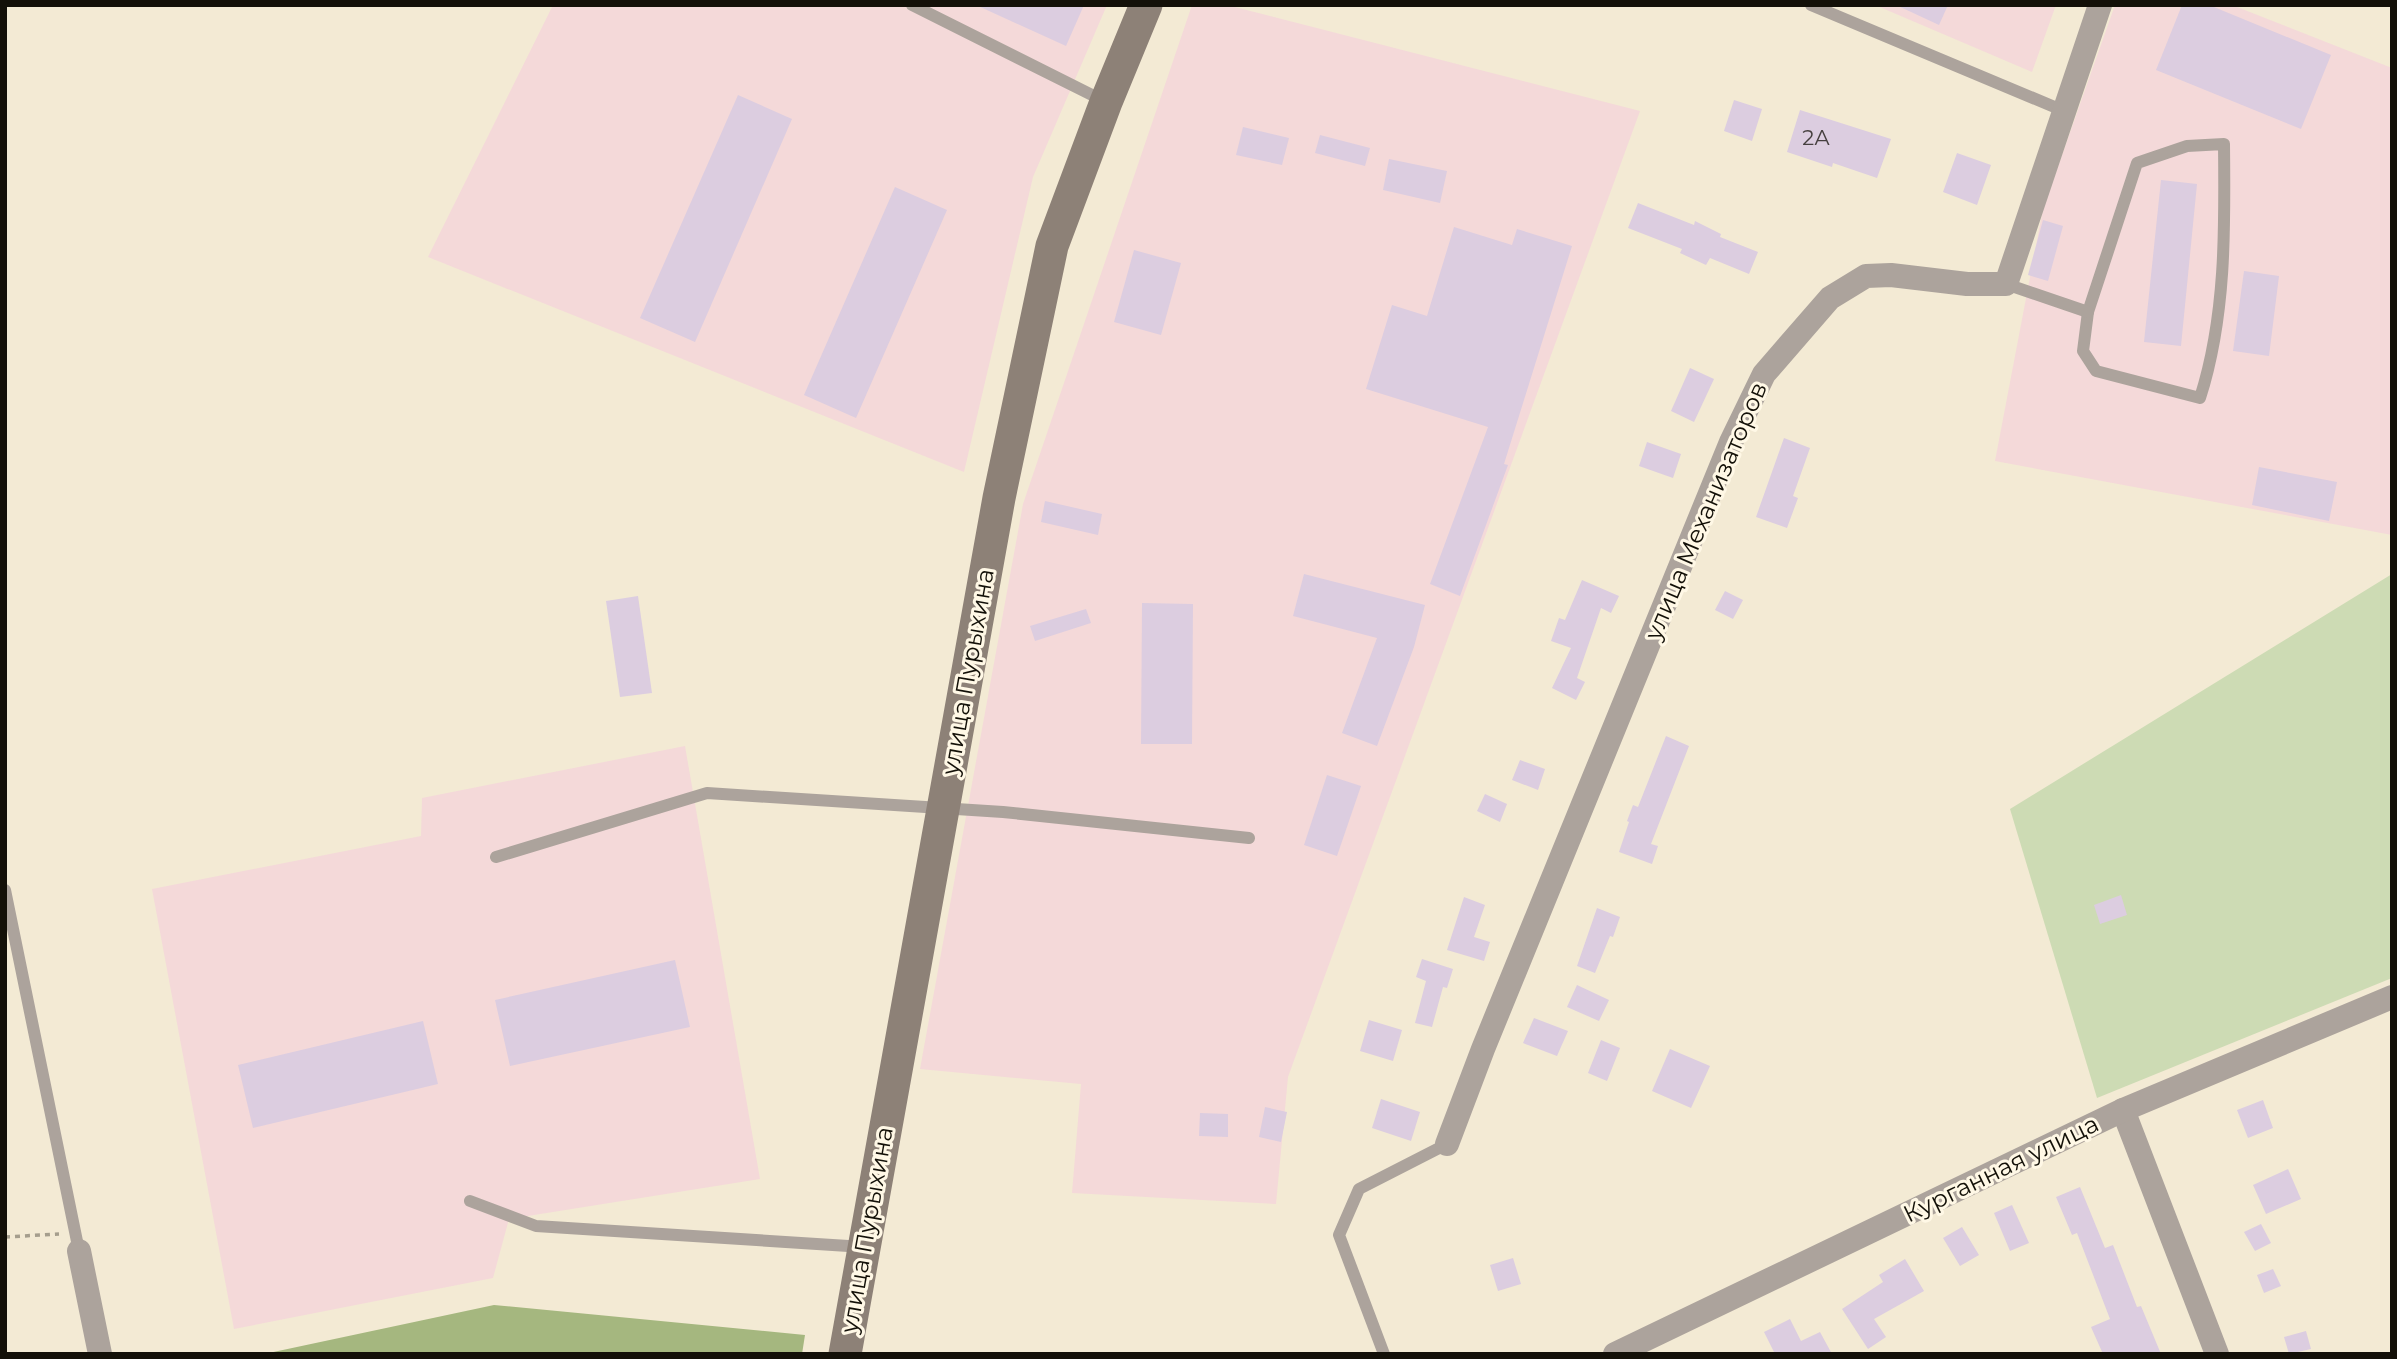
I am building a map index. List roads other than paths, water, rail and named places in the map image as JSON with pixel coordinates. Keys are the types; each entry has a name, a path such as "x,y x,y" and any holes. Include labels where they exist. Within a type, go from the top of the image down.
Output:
{"street":[{"name":"улица Пурыхина","path":"845,1354 999,498 1052,247 1106,102 1146,5"},
{"path":"2006,284 2099,5"},
{"name":"улица Механизаторов","path":"1447,1144 1483,1049 1731,442 1764,374 1830,298 1866,276 1891,275 1967,284 2006,284"},
{"name":"Курганная улица","path":"1615,1354 2123,1110 2392,997"},
{"path":"2123,1110 2217,1354"},
{"path":"77,1242 100,1354"}],"lane":[{"path":"912,5 1106,102"},
{"path":"1811,5 2064,111"},
{"path":"2224,144 2225,240 2211,363 2200,398 2096,370 2083,351 2088,312 2137,163 2187,146 2224,144"},
{"path":"2006,284 2088,312"},
{"path":"496,857 707,793 1003,812 1249,838"},
{"path":"5,890 77,1242"},
{"path":"1384,1354 1339,1235 1359,1189 1447,1144"},
{"path":"470,1201 536,1226 864,1248"}]}
